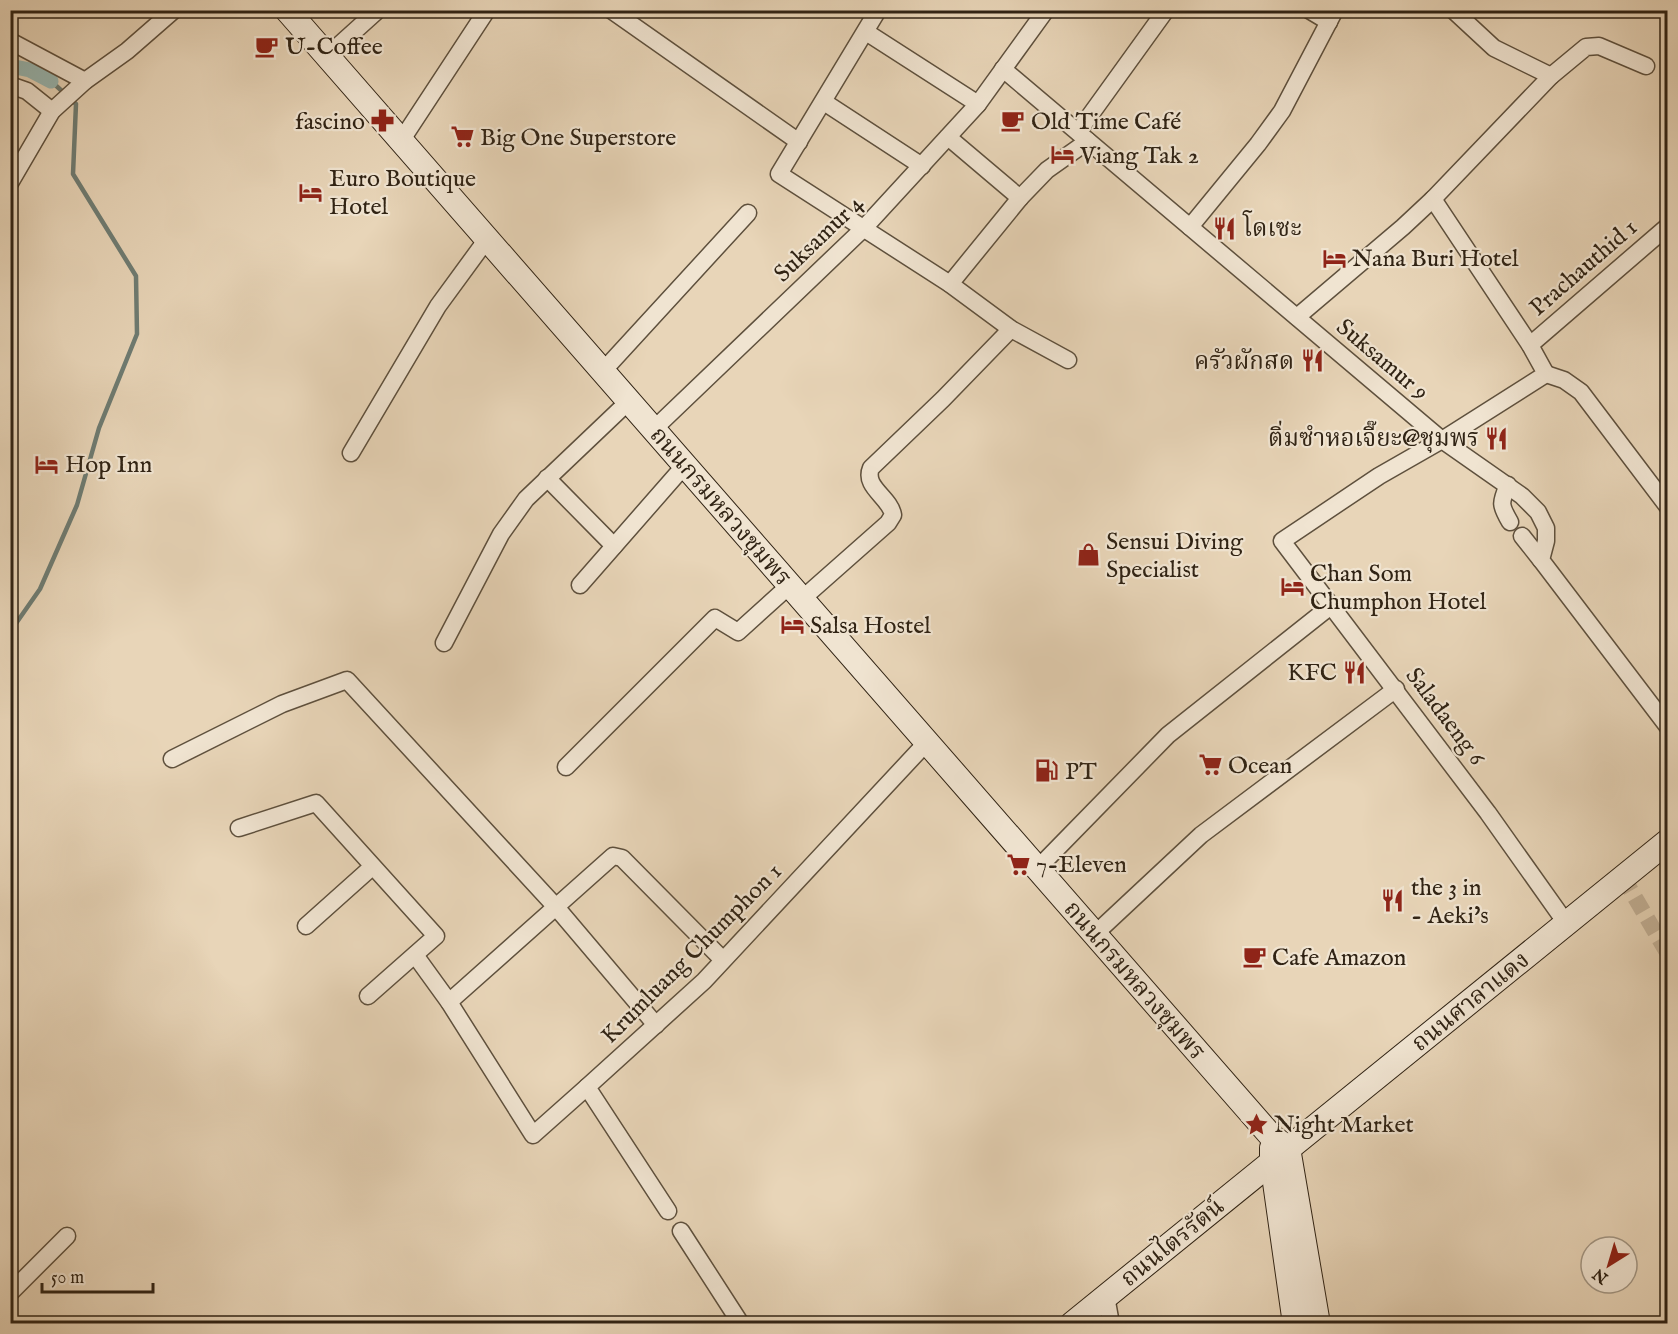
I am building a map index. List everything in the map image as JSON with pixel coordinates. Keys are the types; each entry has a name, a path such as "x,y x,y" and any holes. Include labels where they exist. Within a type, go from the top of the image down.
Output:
{"street":[{"path":"11,180 54,109 174,10"},
{"name":"ถนนกรมหลวงชุมพร","path":"287,10 1038,868 1277,1149"},
{"path":"327,56 378,10"},
{"path":"401,141 487,10"},
{"path":"611,10 799,142"},
{"path":"878,10 779,174 950,284 1011,329 1068,360"},
{"path":"950,284 1020,198 1083,137 1166,10"},
{"path":"1190,227 1282,111 1332,16 1309,10"},
{"path":"1453,10 1494,48 1551,76"},
{"name":"Suksamur 4","path":"654,429 864,228 922,166 978,104 1040,12"},
{"path":"866,32 978,104"},
{"path":"10,41 83,83"},
{"path":"1297,318 1403,227 1551,76 1586,47 1599,46 1646,66"},
{"name":"Suksamur 9","path":"1003,69 1442,440 1508,485 1538,512 1546,528 1546,541 1541,560"},
{"path":"10,85 27,91 54,109"},
{"path":"824,102 922,166"},
{"path":"948,137 1020,198"},
{"path":"1433,198 1530,345 1546,374 1564,380 1581,392 1668,507"},
{"path":"603,371 748,213"},
{"name":"Prachauthid 1","path":"1530,345 1668,226"},
{"path":"351,453 438,306 487,238"},
{"path":"566,767 715,618 738,632 888,523 893,515 892,506 870,483 868,475 871,468 1011,329"},
{"path":"1442,440 1546,374"},
{"path":"444,643 501,534 526,499 628,401"},
{"name":"Saladaeng 6","path":"1442,440 1378,476 1282,541 1396,689 1566,923"},
{"path":"580,585 685,465"},
{"path":"547,478 614,546"},
{"path":"1508,485 1501,501 1510,522"},
{"path":"1522,536 1668,727"},
{"path":"1038,868 1168,735 1332,605"},
{"path":"172,759 282,704 347,680 556,907 656,1025"},
{"path":"1095,934 1201,835 1396,689"},
{"name":"Krumluang Chumphon 1","path":"449,1002 533,1135 656,1025 723,960 927,742"},
{"path":"238,828 316,802 436,936 368,996"},
{"name":"ถนนศาลาแดง","path":"1277,1149 1668,841"},
{"path":"415,956 449,1002 613,856 622,858 723,960"},
{"path":"306,926 372,867"},
{"path":"587,1087 668,1210"},
{"path":"1277,1149 1306,1320"},
{"name":"ถนนไตรรัตน์","path":"1072,1323 1277,1149"},
{"path":"681,1231 741,1323"},
{"path":"10,1293 67,1236"},
{"path":"1106,1296 1111,1323"}],"waterway":[{"path":"10,66 30,70 51,81"},
{"path":"10,632 40,589 77,505 99,428 137,334 136,276 73,174 76,104 51,81"}],"tunnel":[{"path":"1623,877 1668,954"}],"place":[{"name":"U-Coffee","path":"267,46"},
{"name":"fascino","path":"383,121"},
{"name":"Old Time Café","path":"1013,121"},
{"name":"Big One Superstore","path":"462,137"},
{"name":"Viang Tak 2","path":"1062,155"},
{"name":"Euro Boutique Hotel","path":"311,192"},
{"name":"โดเซะ","path":"1225,228"},
{"name":"Nana Buri Hotel","path":"1334,258"},
{"name":"ครัวผักสด","path":"1312,361"},
{"name":"ติ่มซำหอเจี๊ยะ@ชุมพร","path":"1497,438"},
{"name":"Hop Inn","path":"47,464"},
{"name":"Sensui Diving Specialist","path":"1088,555"},
{"name":"Chan Som Chumphon Hotel","path":"1292,587"},
{"name":"Salsa Hostel","path":"792,625"},
{"name":"KFC","path":"1355,672"},
{"name":"Ocean","path":"1210,765"},
{"name":"PT","path":"1047,771"},
{"name":"7-Eleven","path":"1018,864"},
{"name":"the 3 in - Aeki's","path":"1393,901"},
{"name":"Cafe Amazon","path":"1254,957"},
{"name":"Night Market","path":"1256,1124"}]}
